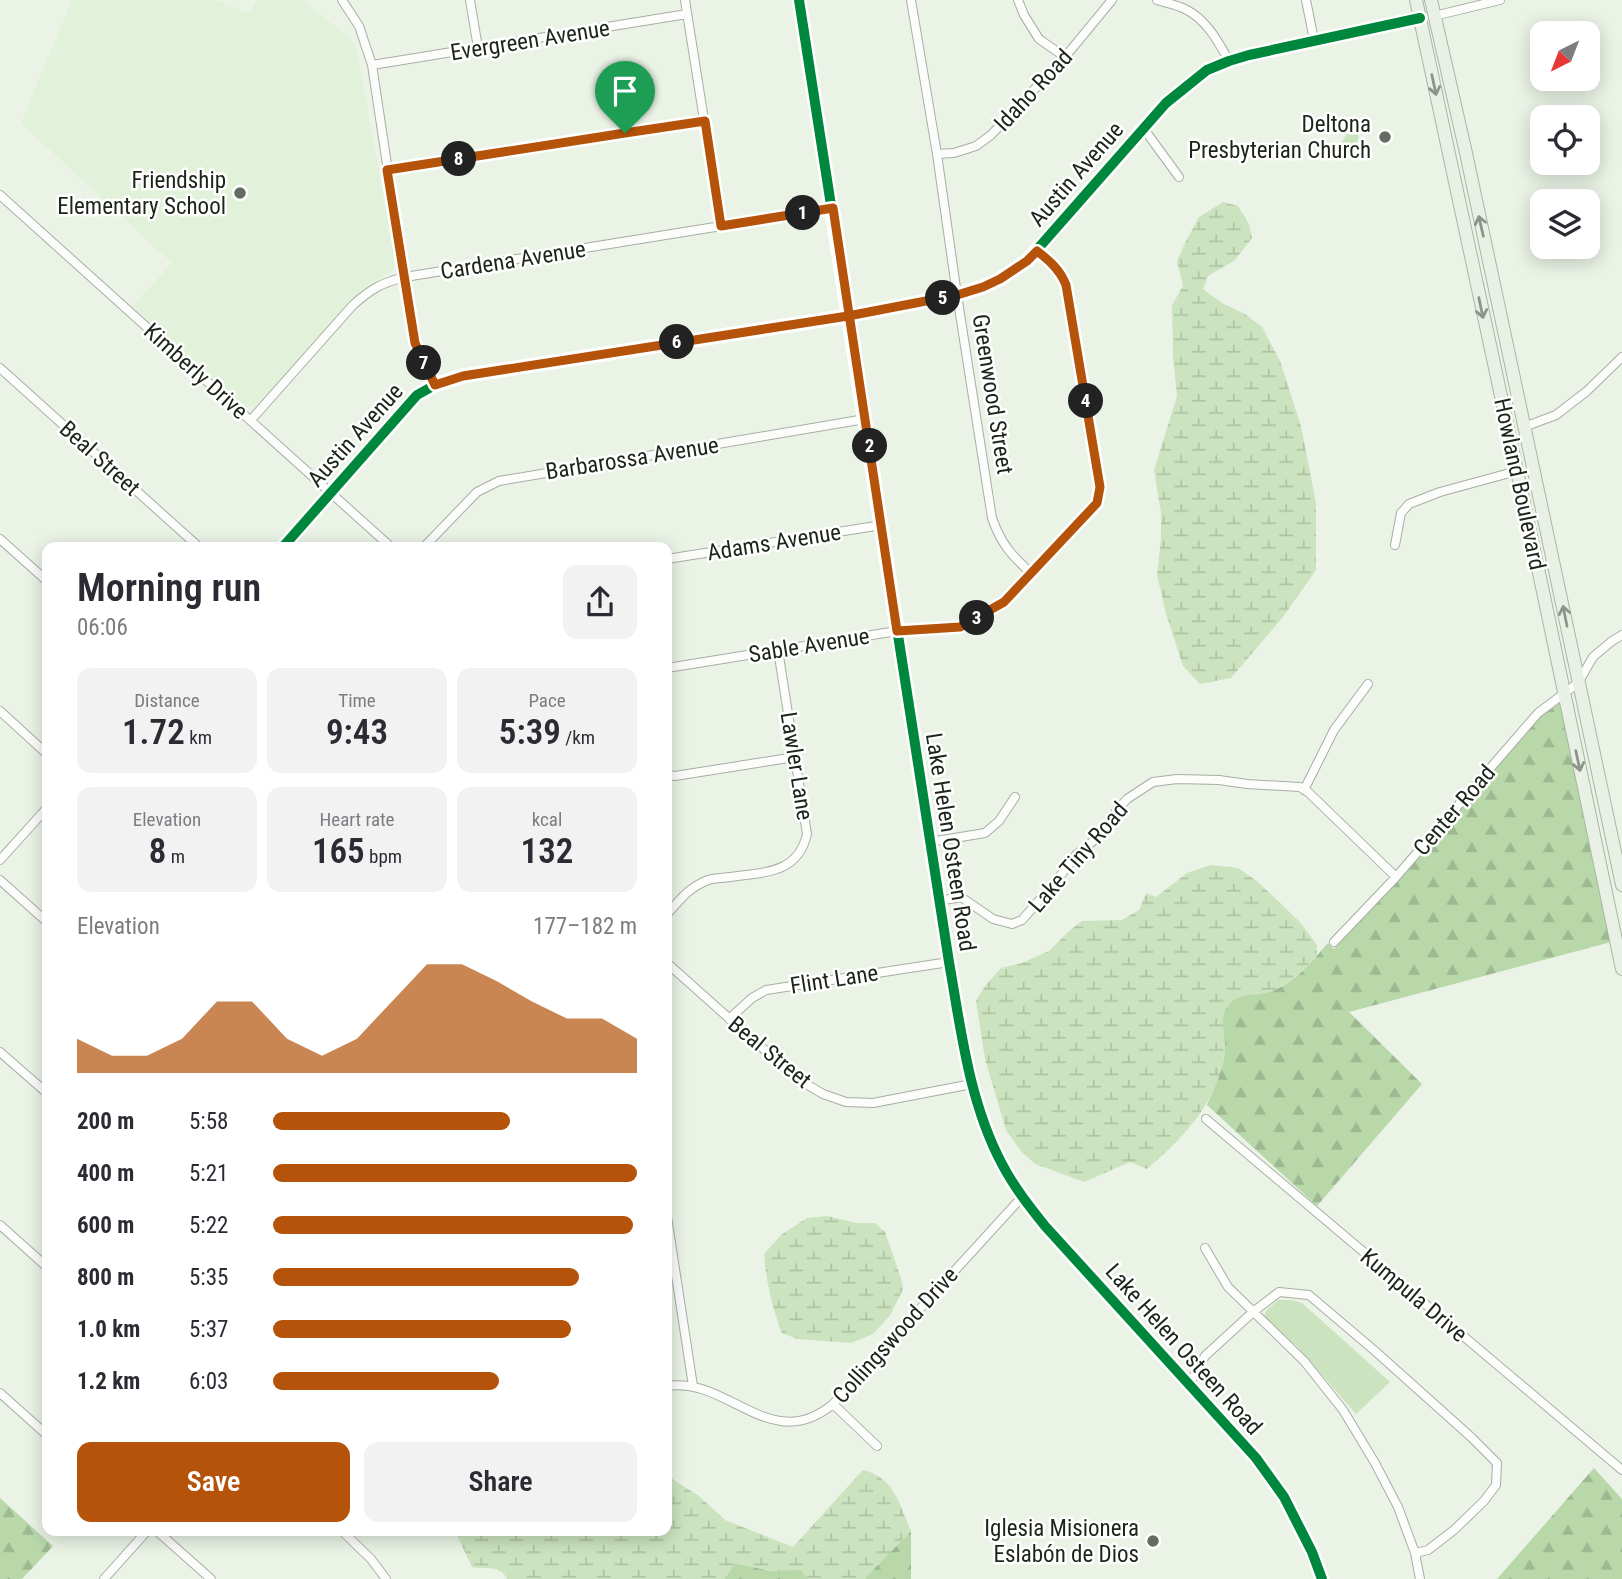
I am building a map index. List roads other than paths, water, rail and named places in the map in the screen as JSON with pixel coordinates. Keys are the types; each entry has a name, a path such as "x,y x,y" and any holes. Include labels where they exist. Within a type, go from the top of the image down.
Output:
{"main road":[{"name":"Howland Boulevard","path":"1416,0 1622,969"},
{"name":"Howland Boulevard","path":"1430,0 1466,153 1622,885"},
{"path":"1420,19 1434,16"}],"street":[{"path":"342,0 359,26 372,65 415,343 435,385"},
{"path":"470,0 478,48"},
{"path":"685,0 721,226"},
{"name":"Lake Helen Osteen Road","path":"799,0 949,962 972,1084 986,1129 1021,1197 1256,1458 1284,1497 1312,1552 1322,1579"},
{"name":"Greenwood Street","path":"911,0 992,518 996,532 1011,555 1032,574"},
{"path":"1018,0 1039,39 1065,57"},
{"name":"Idaho Road","path":"937,154 954,153 976,146 991,135 1065,57 1112,0"},
{"path":"1157,0 1185,9 1201,20 1230,61"},
{"path":"1306,0 1314,40"},
{"path":"1434,16 1500,0"},
{"name":"Evergreen Avenue","path":"372,65 687,14"},
{"name":"Austin Avenue","path":"287,542 418,395 435,385 463,376 848,316 957,295 983,287 1027,261 1166,103 1207,70 1249,55 1420,19"},
{"path":"387,170 705,121"},
{"path":"1144,130 1179,177"},
{"name":"Kimberly Drive","path":"0,195 385,542"},
{"name":"Cardena Avenue","path":"251,420 353,305 383,283 405,277 833,208"},
{"name":"Sable Avenue","path":"672,667 897,631 960,627 1004,602 1097,503 1100,487 1066,285 1054,264 1037,251"},
{"path":"1524,427 1556,415 1587,391 1622,357"},
{"name":"Beal Street","path":"0,368 194,542"},
{"name":"Barbarossa Avenue","path":"429,542 477,492 499,481 866,419"},
{"path":"1395,545 1401,513 1409,504 1488,477 1517,471"},
{"name":"Adams Avenue","path":"672,558 882,525"},
{"path":"0,539 42,577"},
{"path":"1578,683 1593,657 1622,635"},
{"name":"Lawler Lane","path":"672,909 689,890 710,879 774,871 791,863 805,845 807,834 778,650"},
{"name":"Center Road","path":"1334,942 1396,877 1538,713 1578,683"},
{"path":"1368,684 1334,730 1304,790 1396,877"},
{"path":"0,711 42,749"},
{"path":"672,776 795,757"},
{"name":"Lake Tiny Road","path":"939,901 961,897 993,919 1012,924 1022,920 1076,855 1103,833 1116,810 1127,799 1153,782 1177,779 1219,780 1300,787 1304,790"},
{"path":"930,842 985,833 999,821 1015,797"},
{"path":"0,860 42,814"},
{"path":"0,880 42,918"},
{"name":"Flint Lane","path":"729,1019 752,998 766,990 949,962"},
{"name":"Beal Street","path":"672,968 796,1078 823,1094 846,1102 873,1103 972,1084"},
{"path":"0,1052 42,1089"},
{"name":"Kumpula Drive","path":"1206,1119 1622,1470"},
{"name":"Collingswood Drive","path":"672,1386 693,1386 774,1421 795,1423 811,1419 833,1404 1021,1197"},
{"path":"0,1225 42,1263"},
{"path":"1205,1248 1228,1287 1304,1362 1343,1410 1398,1507 1415,1553 1420,1579"},
{"path":"672,1250 693,1386"},
{"path":"1189,1385 1205,1356 1279,1292 1309,1295 1394,1368 1497,1463 1496,1485 1484,1501 1428,1550 1415,1553"},
{"path":"0,1393 42,1431"},
{"path":"833,1404 877,1446"},
{"path":"104,1579 143,1536"},
{"path":"163,1536 211,1579"},
{"path":"347,1536 371,1559 386,1579"}],"place":[{"name":"Deltona Presbyterian Church","path":"1385,137"},
{"name":"Friendship Elementary School","path":"240,193"},
{"name":"Iglesia Misionera Eslabón de Dios","path":"1153,1541"}]}
